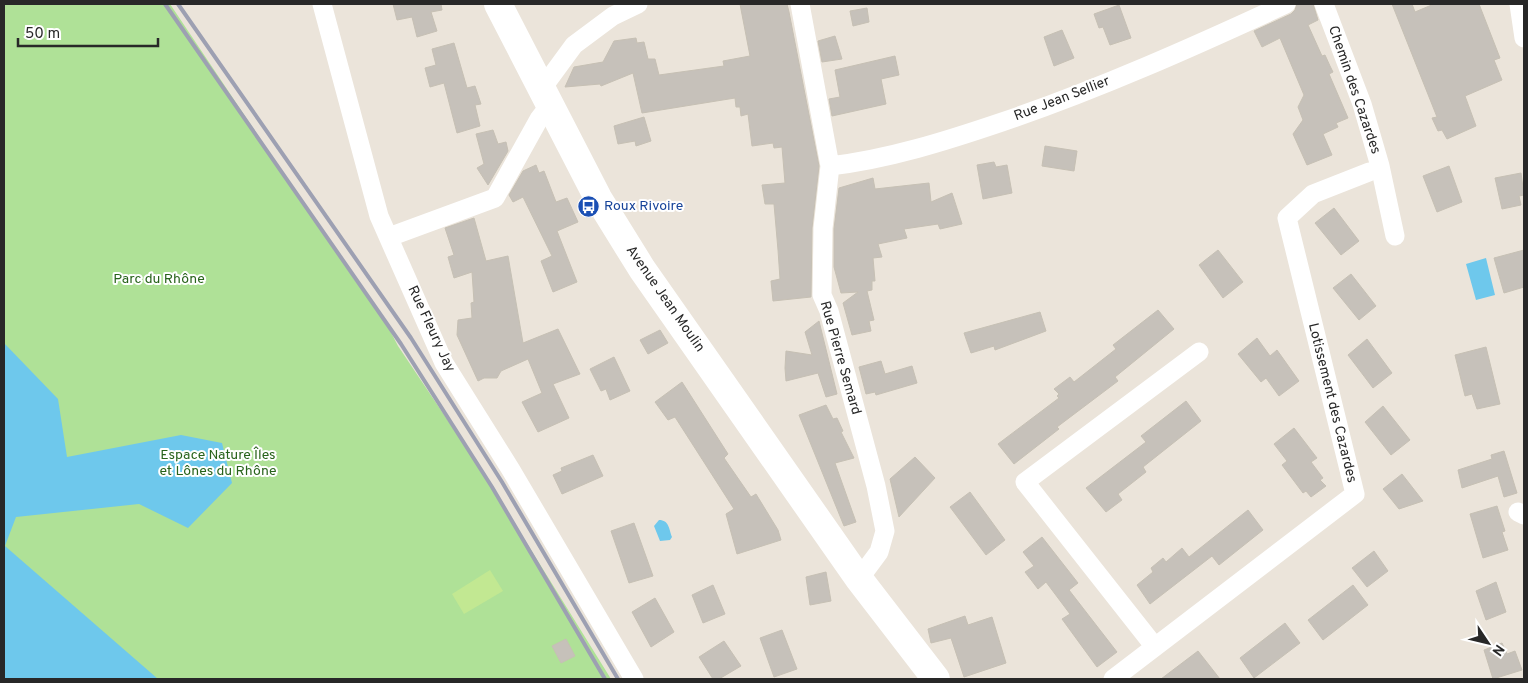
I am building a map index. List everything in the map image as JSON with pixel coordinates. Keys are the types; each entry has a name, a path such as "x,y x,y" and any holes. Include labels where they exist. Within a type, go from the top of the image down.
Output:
{"main road":[{"name":"Avenue Jean Moulin","path":"498,4 598,198 642,269 859,579"},
{"path":"859,579 936,679"}],"street":[{"name":"Rue Fleury Jay","path":"322,4 379,216 444,364 512,470 634,679"},
{"path":"389,237 495,198 539,119 545,98 574,45 613,16 638,4"},
{"name":"Rue Pierre Semard","path":"800,4 830,166 823,228 822,295 830,311 876,486 885,531 879,552 859,579"},
{"name":"Rue Jean Sellier","path":"830,166 865,162 952,139 1065,100 1286,4"},
{"name":"Chemin des Cazardes","path":"1324,4 1362,104 1380,166 1394,236"},
{"path":"1519,4 1524,38"},
{"name":"Lotissement des Cazardes","path":"1113,679 1355,494 1287,218 1313,194 1369,172"},
{"path":"1155,647 1025,482 1199,352"}],"green space":[{"name":"Parc du Rhône","path":"4,4 170,4 354,279 384,319 398,346 487,479 611,679 4,679"},
{"path":"490,570 503,591 464,614 452,594"}],"water":[{"path":"1486,258 1495,295 1476,300 1466,264"},
{"path":"4,343 58,399 67,457 181,435 222,443 232,483 188,528 139,504 16,517 5,546 158,679 4,679"},
{"path":"659,520 665,522 668,526 672,537 670,540 660,541 654,526"}],"building":[{"path":"393,4 441,4 442,10 431,12 437,31 417,37 412,17 397,20"},
{"path":"740,4 787,4 789,12 819,166 812,228 811,297 773,301 771,281 780,279 774,204 765,204 762,185 785,183 782,147 774,148 773,143 752,146 748,114 741,116 740,107 736,107 735,98 642,113 633,73 601,86 600,84 565,87 574,67 603,62 614,41 636,38 637,43 644,42 648,59 655,59 659,75 724,66 723,61 750,56"},
{"path":"1297,4 1313,4 1318,20 1308,25 1322,56 1325,55 1333,72 1329,74 1348,118 1336,123 1338,127 1323,134 1332,155 1307,165 1293,134 1303,120 1298,107 1304,95 1280,38 1262,47 1254,31 1291,14"},
{"path":"1392,4 1412,4 1415,12 1434,4 1479,4 1500,58 1494,60 1502,80 1465,96 1476,126 1447,139 1442,130 1438,131 1432,118 1437,117"},
{"path":"1119,5 1131,38 1110,45 1103,27 1099,28 1094,14"},
{"path":"867,8 869,22 853,26 850,11"},
{"path":"1062,30 1074,58 1054,66 1044,37"},
{"path":"835,36 842,59 822,62 818,41"},
{"path":"454,43 467,88 475,86 481,104 475,105 480,126 457,133 444,83 430,87 425,68 436,65 432,49"},
{"path":"895,56 899,75 881,79 886,104 832,116 829,99 840,97 835,70"},
{"path":"644,117 651,141 636,146 635,141 618,144 614,126"},
{"path":"493,130 498,144 506,142 508,151 488,185 477,168 484,164 476,134"},
{"path":"1045,146 1077,151 1074,171 1042,166"},
{"path":"994,162 996,167 1007,165 1012,193 983,199 977,165"},
{"path":"536,165 539,173 544,171 556,202 567,198 578,222 557,231 577,282 553,292 541,261 552,256 523,197 513,202 509,195 523,171"},
{"path":"1449,166 1462,202 1437,212 1423,176"},
{"path":"1521,173 1524,195 1519,196 1521,205 1502,209 1495,178"},
{"path":"873,178 875,189 929,183 931,202 952,193 962,224 940,229 938,224 904,229 907,238 878,244 882,257 873,258 875,281 872,281 872,290 867,291 874,320 869,321 871,331 852,335 843,303 858,292 841,293 834,267 834,229 839,188"},
{"path":"1334,208 1359,241 1341,255 1315,223"},
{"path":"474,218 486,261 508,256 523,343 558,329 580,374 553,384 569,418 538,432 522,402 542,393 528,359 501,371 497,378 484,378 478,381 457,335 458,320 472,318 471,303 474,302 472,272 454,278 448,257 454,255 445,228"},
{"path":"1218,250 1243,282 1223,298 1199,265"},
{"path":"1524,250 1524,287 1504,293 1494,258"},
{"path":"1351,274 1376,306 1359,320 1333,288"},
{"path":"1158,310 1174,329 1115,377 1118,381 1057,427 1059,429 1014,464 998,444 1059,398 1057,396 1059,394 1054,389 1070,377 1074,382 1116,349 1113,345"},
{"path":"1040,312 1046,331 995,350 994,346 971,353 964,333"},
{"path":"819,321 837,394 826,397 818,373 786,381 786,351 812,355 805,332"},
{"path":"660,330 668,343 648,354 640,340"},
{"path":"1257,338 1270,356 1277,350 1299,381 1279,396 1266,378 1261,382 1238,354"},
{"path":"1367,339 1392,373 1373,388 1348,355"},
{"path":"1486,347 1500,404 1477,409 1472,394 1465,396 1455,355"},
{"path":"614,357 630,391 610,400 606,389 601,391 590,369"},
{"path":"881,361 885,374 912,366 917,383 876,395 875,392 866,394 859,367"},
{"path":"682,382 728,454 724,458 751,497 756,494 778,530 781,540 737,554 726,514 734,509 675,417 668,420 655,402"},
{"path":"1186,401 1201,421 1143,467 1146,472 1118,494 1122,500 1106,512 1086,488 1146,442 1141,436"},
{"path":"826,405 833,419 837,418 843,431 841,432 854,458 835,463 856,522 844,526 799,415"},
{"path":"1383,406 1410,440 1391,455 1365,422"},
{"path":"1294,428 1317,458 1311,462 1323,478 1320,480 1326,486 1311,497 1306,491 1303,493 1282,465 1287,461 1274,444"},
{"path":"1504,451 1517,493 1504,497 1498,476 1462,488 1458,470 1492,459 1491,455"},
{"path":"593,455 603,476 562,494 553,475 562,471 561,468"},
{"path":"915,457 935,478 899,517 890,479"},
{"path":"1402,474 1423,501 1399,509 1383,489"},
{"path":"970,492 1005,540 986,555 950,507"},
{"path":"1497,506 1505,531 1502,532 1508,550 1483,558 1470,514"},
{"path":"1248,510 1263,530 1219,565 1212,556 1150,604 1137,585 1153,572 1151,568 1163,558 1166,562 1182,548 1189,557"},
{"path":"634,523 653,576 629,583 611,531"},
{"path":"1042,537 1078,583 1069,590 1117,652 1097,667 1062,619 1070,614 1046,582 1038,589 1025,572 1034,566 1023,552"},
{"path":"1374,551 1388,571 1367,587 1352,568"},
{"path":"826,572 831,601 810,605 806,577"},
{"path":"1496,582 1506,612 1486,620 1476,591"},
{"path":"713,585 725,614 703,623 692,595"},
{"path":"1353,585 1368,605 1323,640 1308,620"},
{"path":"655,598 674,632 651,647 632,612"},
{"path":"965,616 968,625 992,617 1006,663 964,677 951,638 931,643 928,629"},
{"path":"1285,623 1300,643 1254,678 1240,658"},
{"path":"782,630 797,669 774,677 760,638"},
{"path":"566,639 575,656 561,663 552,646"},
{"path":"724,641 741,666 719,679 713,679 699,657"},
{"path":"1502,643 1507,654 1515,651 1522,670 1493,679 1484,650"},
{"path":"1198,651 1220,679 1161,679"}],"railway":[{"path":"165,4 401,344 492,487 605,679"},
{"path":"178,4 411,338 502,482 618,679"}],"place":[{"name":"Roux Rivoire","path":"588,206"}],"park label":[{"name":"Espace Nature Îles et Lônes du Rhône","path":"218,464"}]}
